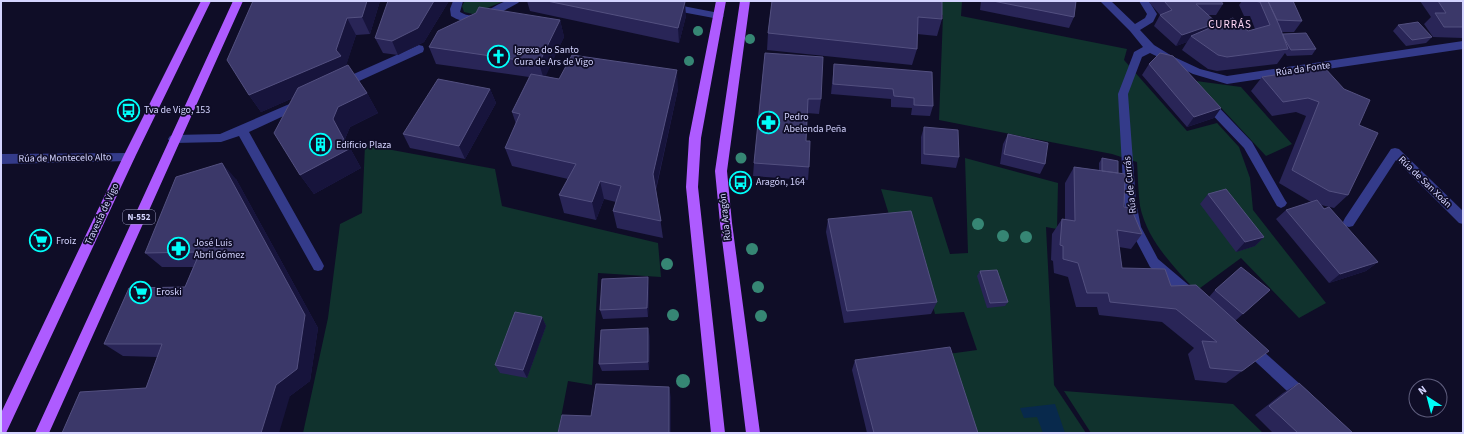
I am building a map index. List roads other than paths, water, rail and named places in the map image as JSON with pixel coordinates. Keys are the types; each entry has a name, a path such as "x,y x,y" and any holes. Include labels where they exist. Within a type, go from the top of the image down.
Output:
{"main road":[{"name":"Travesía de Vigo","path":"1,428 129,157 206,1"},
{"name":"N-552","path":"42,433 174,139 238,1"},
{"path":"718,433 692,187 695,138 721,1"},
{"name":"Rúa Aragón","path":"745,1 721,171 726,223 753,433"}],"street":[{"path":"458,1 455,14 460,19 471,20 515,1"},
{"path":"639,1 719,16"},
{"path":"1105,1 1134,29 1150,48"},
{"path":"1134,29 1149,20 1152,14 1144,1"},
{"name":"Rúa da Fonte","path":"1150,48 1175,63 1209,77 1227,80 1463,45"},
{"path":"334,88 419,48"},
{"name":"Rúa de Currás","path":"1150,48 1138,55 1123,94 1130,202 1135,227 1154,263 1201,305"},
{"path":"1175,63 1186,78"},
{"path":"1201,95 1248,145 1281,203"},
{"path":"174,139 221,138 312,98"},
{"path":"242,130 318,266"},
{"name":"Rúa de San Xoán","path":"1349,222 1395,152 1463,219"},
{"name":"Rúa de Montecelo Alto","path":"1,159 129,157"},
{"path":"1242,341 1316,407"}],"water":[{"path":"1055,404 1065,433 1043,433 1037,417 1024,418 1020,408"}],"place":[{"name":"Igrexa do Santo Cura de Ars de Vigo","path":"498,56"},
{"name":"Tva de Vigo, 153","path":"128,110"},
{"name":"Pedro Abelenda Peña","path":"769,123"},
{"name":"Edificio Plaza","path":"320,145"},
{"name":"Aragón, 164","path":"740,182"},
{"name":"Froiz","path":"40,241"},
{"name":"José Luis Abril Gómez","path":"179,249"},
{"name":"Eroski","path":"140,292"}],"district":[{"name":"CURRÁS","path":"1230,24"}]}
